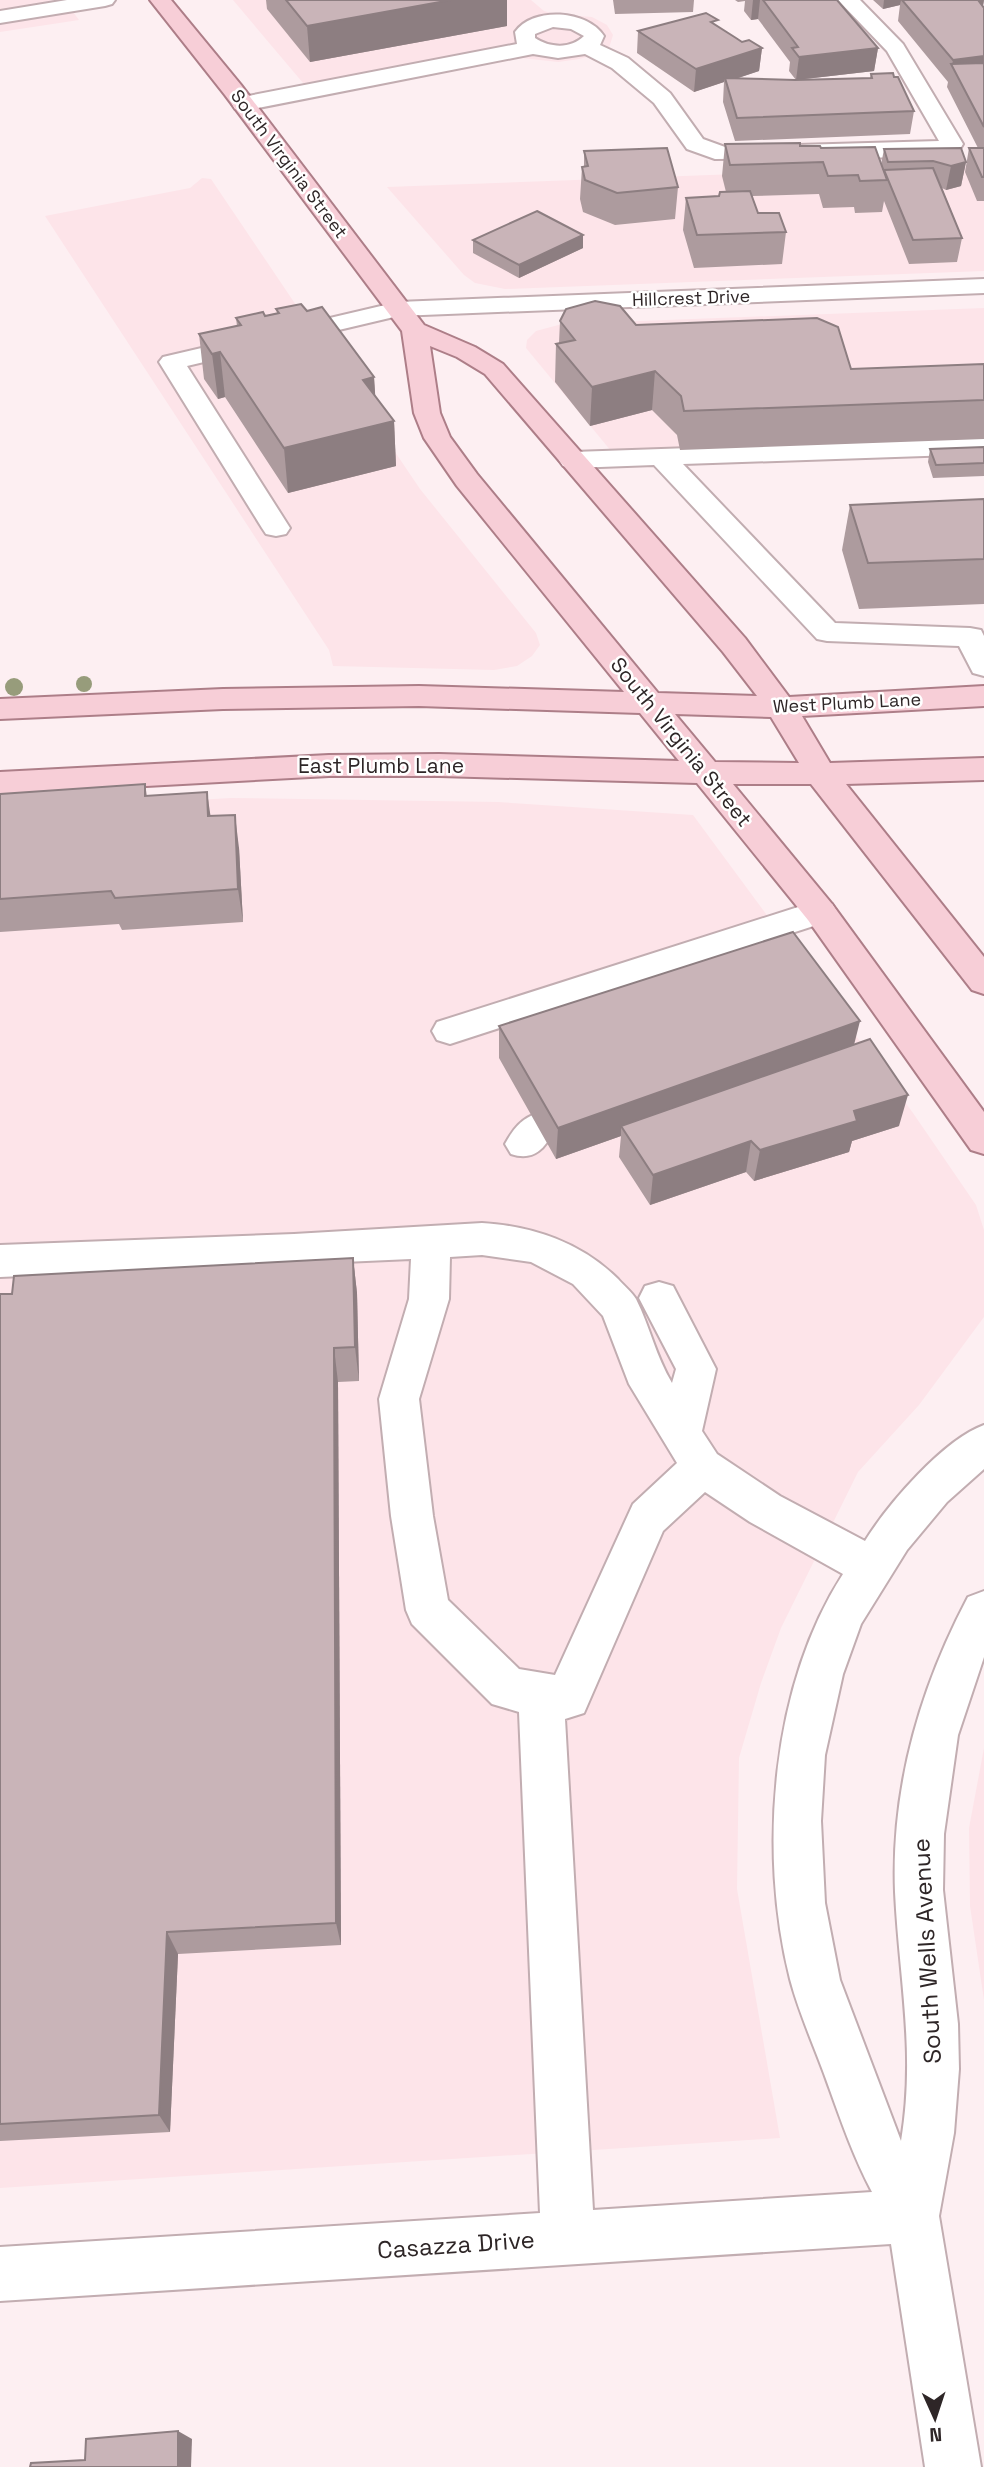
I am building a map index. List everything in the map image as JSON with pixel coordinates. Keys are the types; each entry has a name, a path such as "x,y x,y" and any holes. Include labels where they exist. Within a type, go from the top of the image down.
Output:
{"main road":[{"name":"South Virginia Street","path":"160,0 238,97 407,320 494,369 734,645 781,707 822,776 984,981"},
{"name":"South Virginia Street","path":"407,320 427,413 437,438 467,480 820,912 984,1140"},
{"path":"0,709 329,696 650,703"},
{"name":"West Plumb Lane","path":"650,703 781,707 984,696"},
{"name":"East Plumb Lane","path":"0,783 217,767 331,765 450,765 822,776"},
{"path":"822,776 984,769"}],"street":[{"path":"0,17 105,0"},
{"path":"238,97 529,42 556,51 586,46 620,63 662,98 695,144 723,154 936,150 952,144 896,48 848,0"},
{"path":"527,8 542,23"},
{"path":"529,42 528,28 542,23 565,21 585,26 594,36 586,46"},
{"name":"Hillcrest Drive","path":"276,528 172,362 407,320 984,286"},
{"path":"573,460 984,446"},
{"path":"661,457 827,632 970,637 984,666"},
{"path":"450,1031 820,912"},
{"path":"556,1029 564,995"},
{"path":"0,1261 482,1239 512,1241 549,1252 587,1273 620,1307 643,1372 691,1451 765,1509 871,1567"},
{"path":"430,1242 429,1299 399,1399 412,1516 428,1609 508,1689 568,1698 648,1518 691,1451 696,1369 659,1298"},
{"name":"South Wells Avenue","path":"953,2467 912,2216 877,2148 815,1980 801,1903 797,1821 802,1755 821,1674 842,1615 871,1567 932,1489 984,1443"},
{"name":"South Wells Avenue","path":"912,2216 930,2128 934,2049 919,1867 925,1787 942,1711 966,1643 984,1611"},
{"path":"541,1693 568,2238"},
{"name":"Casazza Drive","path":"0,2274 912,2216"}],"shaded area":[{"path":"0,0 64,0 79,20 0,32"},
{"path":"233,0 531,0 544,11 554,14 592,17 607,25 613,35 609,48 579,59 558,62 513,57 314,96"},
{"path":"984,165 984,271 505,289 475,283 464,275 387,187"},
{"path":"202,178 211,179 420,489 536,633 540,645 532,656 517,666 494,670 333,666 329,650 45,216 190,188"},
{"path":"984,308 984,440 616,457 526,348 527,340 536,331 562,324"},
{"path":"231,798 498,802 693,815 913,1113 976,1205 984,1230 984,1317 919,1405 858,1472 781,1628 761,1683 739,1758 737,1889 780,2138 0,2188 0,811"},
{"path":"984,1748 984,2000 970,1906 969,1828"}],"building":[{"path":"286,0 451,0 307,26"},
{"path":"763,0 837,0 878,48 799,57 792,48 798,47"},
{"path":"902,0 978,0 984,8 984,56 953,60"},
{"path":"706,13 718,20 711,22 742,42 749,40 762,48 696,69 638,31"},
{"path":"984,63 984,127 951,64"},
{"path":"893,73 894,77 898,77 914,111 737,118 725,78 872,78 871,74"},
{"path":"800,143 800,146 821,148 875,147 887,180 860,181 858,175 828,176 823,162 730,165 725,144"},
{"path":"667,148 678,187 617,193 585,180 582,167 588,166 584,151"},
{"path":"961,148 966,162 951,166 933,161 888,162 884,149"},
{"path":"969,148 984,148 984,177 982,177"},
{"path":"933,168 962,238 913,240 884,170"},
{"path":"750,191 758,213 779,213 786,232 697,235 686,198 719,196 720,192"},
{"path":"537,211 583,235 519,265 473,240"},
{"path":"595,301 620,306 636,325 817,318 838,327 851,369 984,364 984,400 684,411 681,396 655,371 592,387 556,344 575,340 560,321 566,309"},
{"path":"301,304 307,311 322,307 374,377 363,380 394,421 284,448 220,352 212,354 199,334 241,325 236,318 263,312 265,316 279,313 276,309"},
{"path":"984,447 984,463 936,465 930,449"},
{"path":"984,499 984,559 868,563 850,505"},
{"path":"145,784 145,796 207,792 208,816 235,815 238,889 115,898 111,891 0,899 0,794"},
{"path":"793,932 860,1021 558,1128 499,1026"},
{"path":"870,1039 908,1095 854,1111 857,1121 760,1150 751,1141 653,1175 621,1126"},
{"path":"353,1258 355,1347 334,1348 336,1923 167,1932 159,2115 0,2124 0,1294 12,1294 14,1276"},
{"path":"178,2431 178,2467 30,2467 31,2463 85,2460 86,2439"}]}
